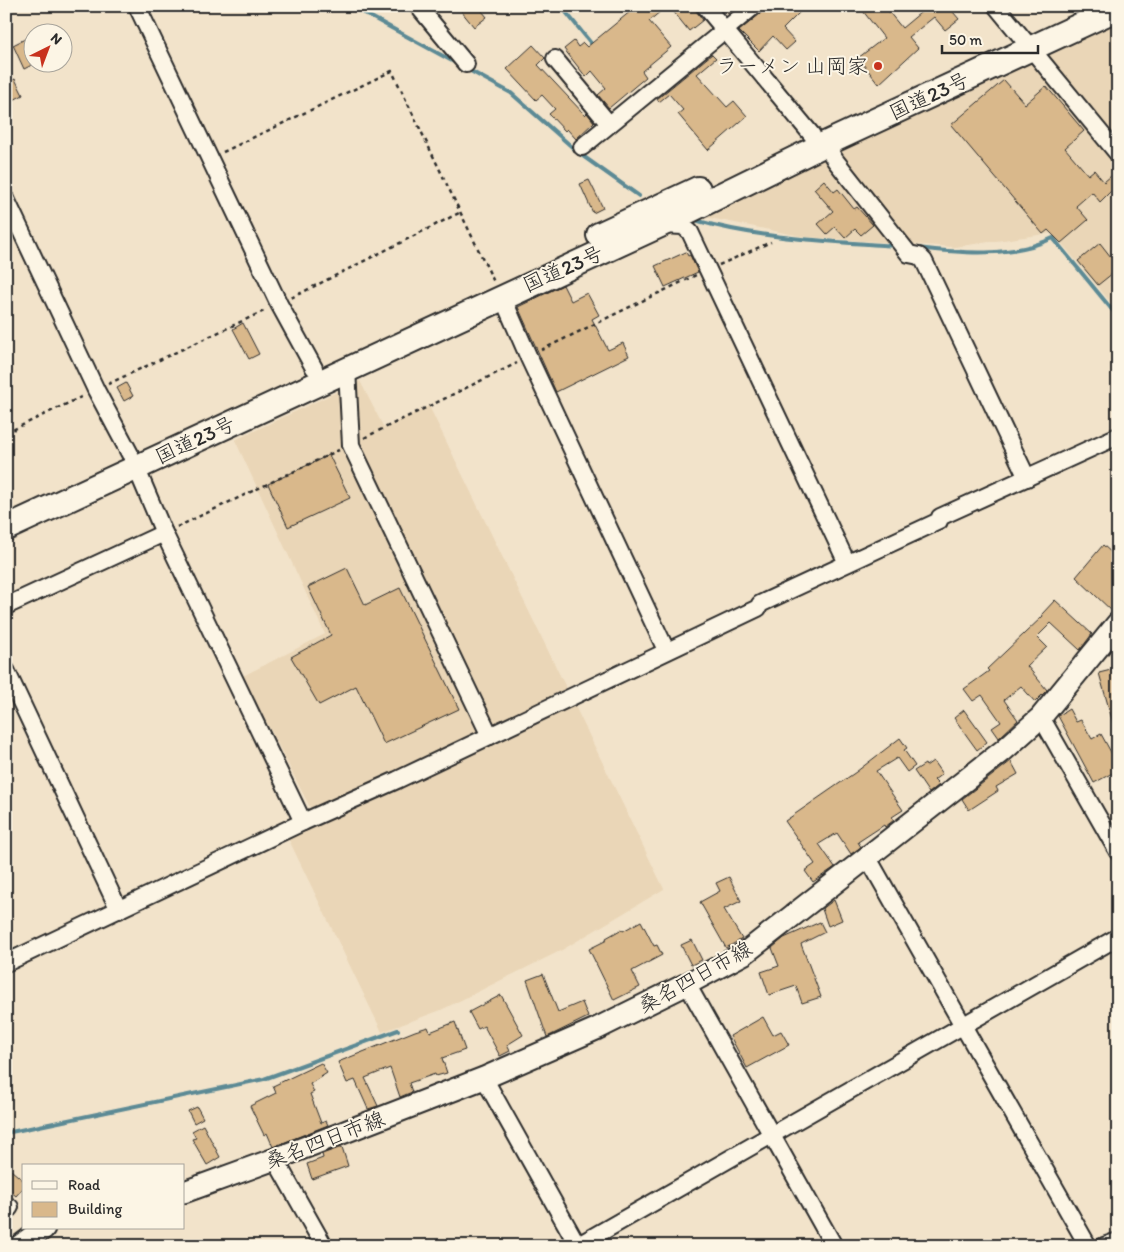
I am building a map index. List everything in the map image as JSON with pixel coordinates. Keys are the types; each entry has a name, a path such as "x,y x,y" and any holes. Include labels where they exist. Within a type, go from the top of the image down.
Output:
{"highway":[{"name":"国道23号","path":"1025,42 1085,6"},
{"name":"国道23号","path":"6,511 133,461 347,369 499,290 1025,42 1118,8"},
{"name":"国道23号","path":"6,528 314,368 660,225 819,140"}],"main road":[{"name":"桑名四日市線","path":"185,1192 484,1078 596,1029 745,953 1004,750 1041,717 1118,623"},
{"path":"20,1246 41,1230"}],"street":[{"path":"138,6 279,304 314,368"},
{"path":"418,6 466,64"},
{"path":"705,6 819,140 903,247 924,261 1027,478"},
{"path":"582,147 754,6"},
{"path":"996,6 1118,154"},
{"path":"555,59 609,124"},
{"path":"6,199 96,390 133,461 164,533 303,822"},
{"path":"660,225 683,226 690,232 847,563"},
{"path":"499,290 666,650"},
{"path":"347,369 350,445 490,736"},
{"path":"6,963 303,822 490,736 847,563 1118,436"},
{"path":"6,606 164,533"},
{"path":"6,670 119,910"},
{"path":"1041,717 1118,852"},
{"path":"868,858 1088,1246"},
{"path":"484,1078 577,1246 1118,937"},
{"path":"687,984 770,1135 834,1246"},
{"path":"275,1159 324,1246"},
{"path":"1104,1246 1118,1241"}],"path":[{"path":"210,158 392,71 459,213 499,290"},
{"path":"6,433 279,304 459,213"},
{"path":"164,533 350,445 708,270 772,242"}],"shaded area":[{"path":"1118,20 1118,311 1053,233 954,247 805,237 700,216"},
{"path":"360,381 384,428 429,406 664,889 562,950 441,1010 382,1032 288,838 316,819 243,676 325,634 235,440"}],"building":[{"path":"457,6 478,6 487,17 474,27"},
{"path":"637,6 667,6 649,21 671,47 642,71 646,77 609,108 598,95 606,88 592,71 586,77 564,49 574,41 578,47 583,43 587,47"},
{"path":"669,6 692,6 703,20 689,31"},
{"path":"721,6 738,6 728,14"},
{"path":"764,6 806,6 783,29 795,42 786,50 773,36 759,51 739,31 760,14"},
{"path":"859,6 884,6 902,28 926,8 925,6 948,6 959,19 945,30 934,17 909,37 918,48 879,84 858,58 884,38"},
{"path":"22,40 22,65 13,45"},
{"path":"533,45 545,58 538,65 585,115 587,113 594,122 576,139 567,129 565,131 549,114 555,109 542,95 536,100 507,69"},
{"path":"712,54 716,58 697,74 727,107 734,101 747,116 708,150 678,114 683,110 669,94 659,102 657,99"},
{"path":"15,79 23,95 6,104 6,83"},
{"path":"1004,80 1025,104 1046,86 1084,131 1065,148 1088,175 1094,170 1104,182 1118,170 1118,199 1111,191 1100,202 1092,192 1076,206 1088,220 1061,243 1048,230 1043,234 951,125"},
{"path":"589,180 603,208 593,213 580,184"},
{"path":"824,180 834,192 838,189 854,209 857,207 873,225 861,235 855,229 845,238 835,227 827,234 818,224 833,211 814,189"},
{"path":"1100,243 1118,266 1118,269 1098,285 1078,261"},
{"path":"686,252 688,256 690,255 698,272 665,287 655,266"},
{"path":"563,285 571,301 587,293 599,315 592,319 608,350 623,343 629,356 556,392 518,307"},
{"path":"243,323 259,354 249,359 233,329"},
{"path":"126,383 133,396 124,401 117,388"},
{"path":"329,455 350,498 288,527 268,484"},
{"path":"1103,545 1114,555 1111,559 1118,565 1118,611 1113,612 1076,577"},
{"path":"347,568 365,605 400,588 459,709 384,744 356,686 319,705 291,657 331,635 308,587"},
{"path":"1055,600 1092,634 1080,650 1051,623 1037,637 1047,647 1027,666 1047,690 1035,702 1021,686 1004,700 1018,720 999,738 992,728 1001,722 982,695 973,701 964,689 989,671 987,669 1043,616 1042,614"},
{"path":"1115,669 1118,678 1118,723 1113,723 1099,673"},
{"path":"1069,709 1076,722 1081,720 1092,739 1101,734 1118,765 1118,770 1094,783 1058,716"},
{"path":"964,710 987,742 977,750 954,718"},
{"path":"900,738 907,748 904,750 915,766 907,772 897,758 876,771 903,810 892,817 894,820 885,827 884,825 858,842 861,847 851,854 837,833 819,844 835,867 813,882 805,871 815,864 785,821 856,772"},
{"path":"933,761 942,774 934,780 939,785 929,793 914,771"},
{"path":"1011,761 1018,774 996,787 998,791 969,810 962,799"},
{"path":"729,877 741,901 724,909 742,939 726,948 700,902 720,891 716,883"},
{"path":"834,900 842,920 828,926 822,909"},
{"path":"641,921 654,946 657,945 662,955 632,971 640,987 614,1000 589,949 607,940 606,938 622,929 623,931"},
{"path":"820,922 825,932 801,944 821,997 802,1003 796,986 769,995 761,972 779,966 772,948 784,938"},
{"path":"692,940 702,960 691,965 681,945"},
{"path":"543,974 558,1012 582,1002 588,1017 547,1037 527,980"},
{"path":"501,995 523,1035 507,1045 510,1051 500,1056 484,1026 478,1029 469,1012"},
{"path":"763,1017 773,1035 781,1031 789,1045 747,1068 730,1036"},
{"path":"455,1022 465,1050 442,1058 447,1073 436,1076 435,1074 409,1083 412,1092 400,1097 390,1068 365,1078 378,1106 368,1109 355,1080 347,1083 338,1062 415,1031 428,1027 430,1032"},
{"path":"321,1063 327,1073 310,1084 314,1092 310,1094 321,1123 326,1121 328,1125 273,1147 267,1133 264,1135 250,1106 276,1093 273,1086"},
{"path":"197,1107 203,1118 194,1123 188,1111"},
{"path":"203,1125 220,1157 207,1165 192,1139 196,1138 192,1131"},
{"path":"342,1147 348,1166 312,1179 307,1164 323,1158 322,1154"},
{"path":"6,1166 22,1179 22,1189 16,1196 6,1188"}],"waterway":[{"path":"351,6 511,93 580,154 639,196"},
{"path":"561,6 594,47"},
{"path":"695,220 769,235 819,241 895,246"},
{"path":"917,248 968,252 1003,251 1021,249 1053,238 1118,317"},
{"path":"6,1133 264,1079 398,1030"}],"place":[{"name":"ラーメン 山岡家","path":"878,66"}]}
